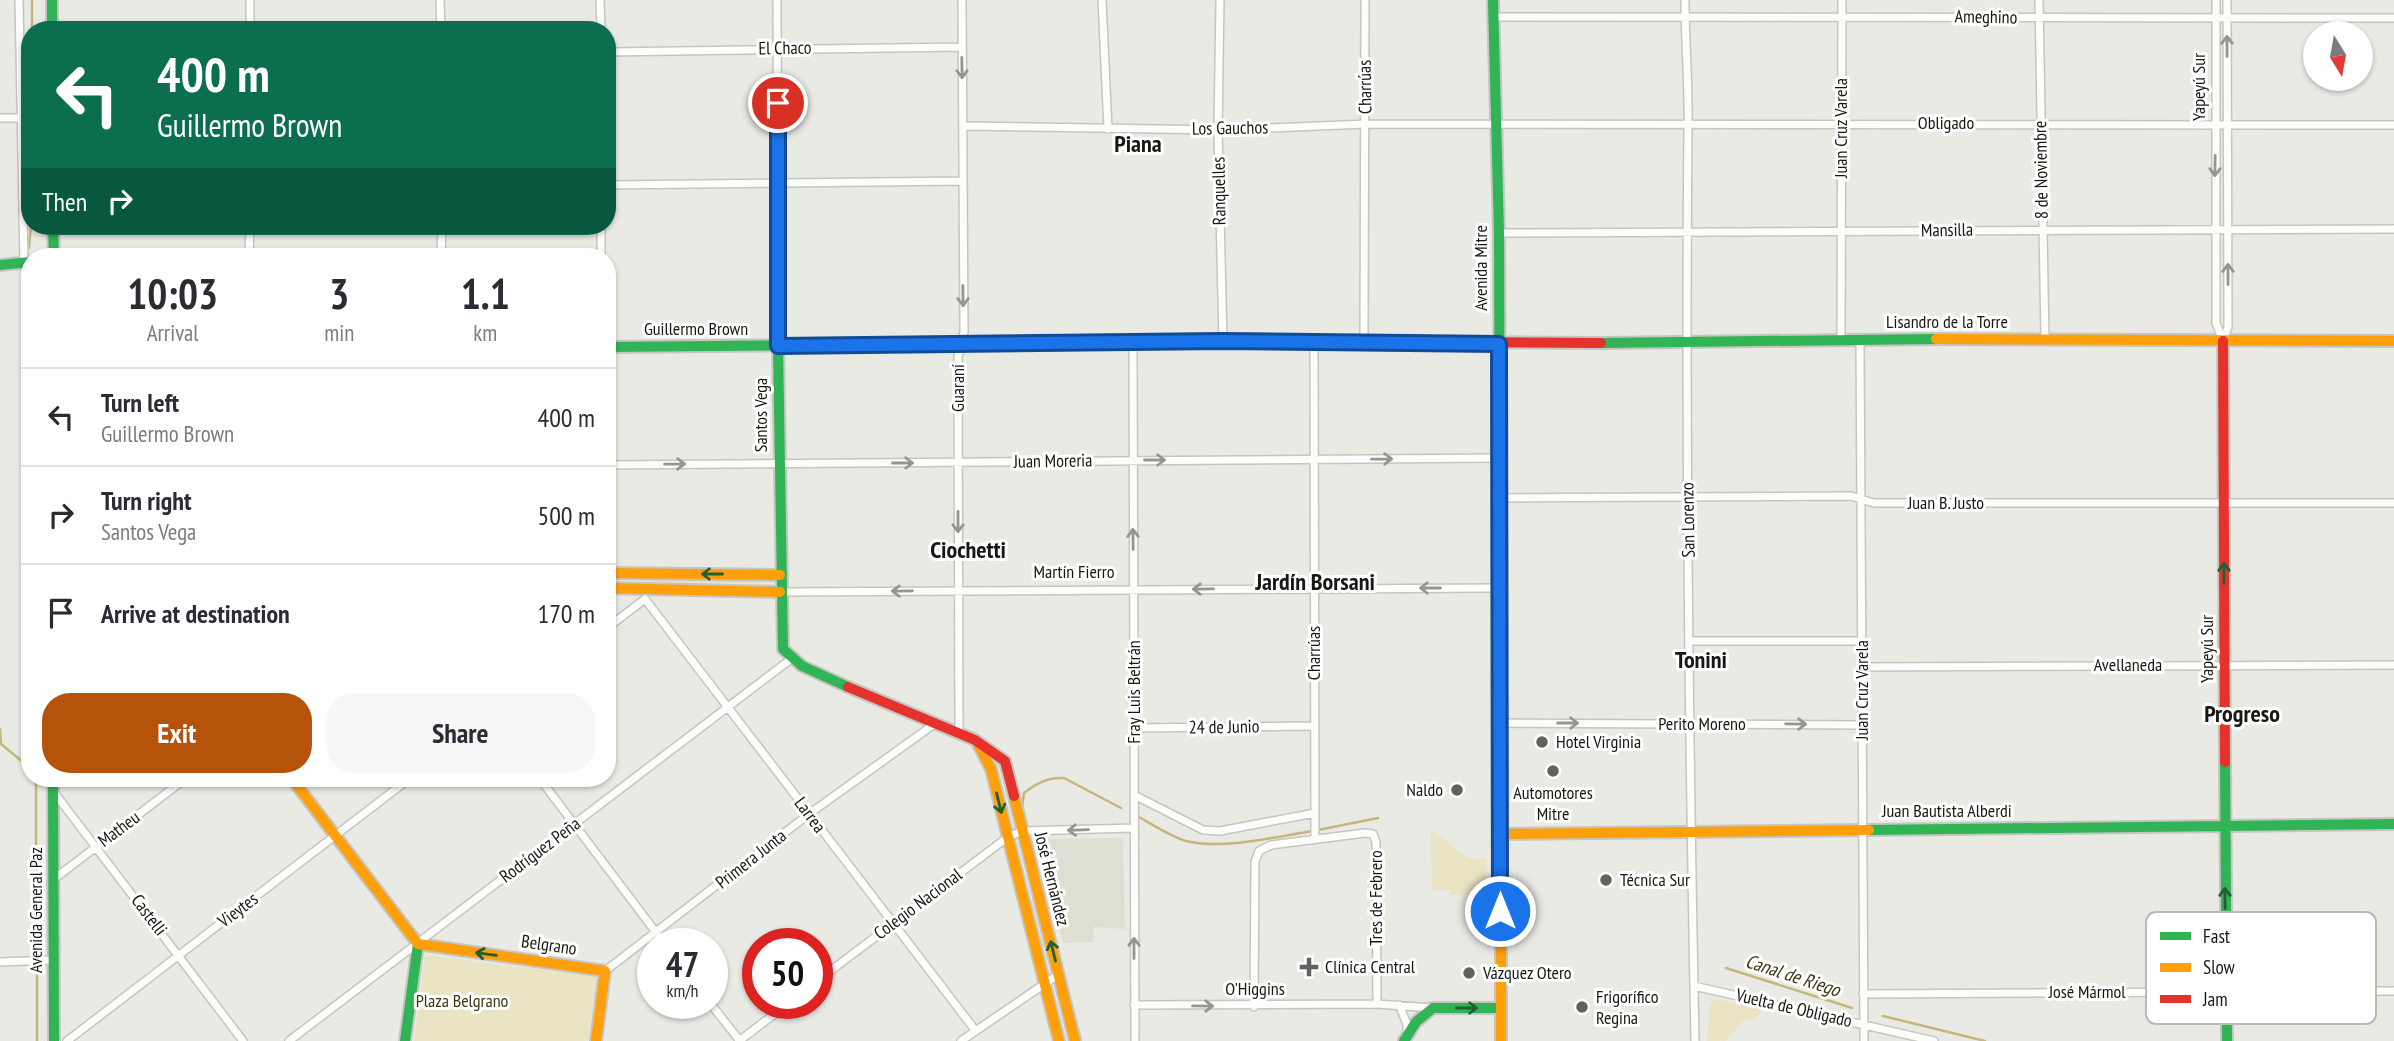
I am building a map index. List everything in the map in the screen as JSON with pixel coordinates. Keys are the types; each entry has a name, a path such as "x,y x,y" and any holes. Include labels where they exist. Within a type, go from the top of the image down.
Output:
{"street":[{"path":"19,0 21,79"},
{"path":"51,0 52,21"},
{"path":"250,0 250,21"},
{"path":"440,0 441,21"},
{"path":"600,0 601,21"},
{"name":"Santos Vega","path":"777,0 779,592 783,649 790,659"},
{"name":"Guaraní","path":"959,735 958,357 964,332 962,0"},
{"path":"1102,0 1108,129"},
{"name":"Ranquelles","path":"1220,0 1218,130 1223,341"},
{"name":"Charrúas","path":"1364,0 1364,342"},
{"name":"Avenida Mitre","path":"1493,0 1499,233 1501,1041"},
{"name":"San Lorenzo","path":"1685,0 1688,124 1686,230 1689,831 1695,1041"},
{"name":"Juan Cruz Varela","path":"1841,340 1842,0"},
{"name":"8 de Noviembre","path":"2039,0 2039,123 2045,340"},
{"name":"Yapeyú Sur","path":"2216,0 2214,230 2216,323 2223,341"},
{"name":"Yapeyú Sur","path":"2225,912 2223,341 2228,327 2227,0"},
{"name":"Ameghino","path":"1493,17 2394,18"},
{"name":"El Chaco","path":"616,52 962,47"},
{"path":"0,118 21,118"},
{"name":"Los Gauchos","path":"963,127 1218,130 1366,124 1497,125"},
{"name":"Obligado","path":"1497,125 2394,125"},
{"path":"616,185 962,181"},
{"name":"Mansilla","path":"1499,233 1686,230 2394,229"},
{"path":"0,265 21,263"},
{"name":"Juan Cruz Varela","path":"1860,339 1864,1041"},
{"name":"Lisandro de la Torre","path":"1499,344 1860,339 2394,341"},
{"name":"Guillermo Brown","path":"616,347 1223,341 1499,344"},
{"name":"Charrúas","path":"1314,342 1315,838"},
{"name":"Fray Luis Beltrán","path":"1133,343 1131,460 1134,590 1135,1041"},
{"name":"Juan Moreria","path":"616,465 1499,458"},
{"name":"Juan B. Justo","path":"1499,498 1851,496 1874,503 2394,503"},
{"path":"616,573 780,575"},
{"path":"616,620 645,594 645,573"},
{"name":"Martín Fierro","path":"616,589 645,594 1499,588"},
{"name":"Larrea","path":"645,594 727,706 975,1030"},
{"path":"1689,642 1861,642"},
{"name":"José Hernández","path":"790,659 933,724 975,740 992,749 1008,767 1075,1041"},
{"name":"Rodríguez Peña","path":"289,1041 790,659"},
{"name":"Avellaneda","path":"1862,667 2394,666"},
{"name":"Perito Moreno","path":"1500,723 1862,725"},
{"name":"Primera Junta","path":"661,928 809,814 933,724"},
{"name":"24 de Junio","path":"1133,728 1315,726"},
{"name":"José Hernández","path":"975,740 991,769 1059,1041"},
{"name":"Avenida General Paz","path":"53,787 54,1041"},
{"name":"Castelli","path":"54,787 243,1041"},
{"name":"Matheu","path":"54,879 174,787"},
{"path":"298,787 418,944 405,1041"},
{"name":"Vieytes","path":"67,1041 398,787"},
{"path":"546,787 653,928"},
{"path":"1134,795 1203,830 1220,831 1315,818"},
{"name":"Juan Bautista Alberdi","path":"1500,834 2394,824"},
{"path":"1022,831 1134,828"},
{"name":"Colegio Nacional","path":"833,969 1008,837 1022,831"},
{"name":"Tres de Febrero","path":"1315,838 1364,832 1373,834 1376,842 1377,1004"},
{"path":"1254,1007 1255,862 1259,851 1271,845 1315,838"},
{"path":"1022,897 1038,893"},
{"name":"Belgrano","path":"418,944 605,971"},
{"name":"Primera Junta","path":"605,971 637,947"},
{"path":"0,961 53,961"},
{"path":"596,1041 605,971"},
{"path":"961,1041 1059,974"},
{"name":"Vuelta de Obligado","path":"1694,986 1934,1041"},
{"name":"José Mármol","path":"2376,991 2394,991"},
{"name":"José Mármol","path":"1863,994 2146,992"},
{"name":"O'Higgins","path":"1134,1005 1254,1007 1377,1004 1433,1008 1501,1008"},
{"path":"1399,1005 1407,1024 1405,1037"},
{"path":"1405,1037 1433,1008"},
{"path":"723,1019 740,1041 768,1019"}],"shaded area":[{"path":"1123,838 1125,929 1093,927 1094,942 1063,943 1038,844 1044,839"}],"green space":[{"path":"652,578 762,580 762,586 652,585"},
{"path":"1431,829 1468,858 1486,858 1486,895 1451,895 1451,890 1432,890"},
{"path":"1036,901 1052,967 1046,969 1030,902"},
{"name":"Plaza Belgrano","path":"425,955 597,977 588,1041 414,1041"},
{"path":"1715,999 1759,1008 1762,1013 1751,1021 1745,1019 1726,1041 1707,1041 1710,1003"}],"waterway":[{"path":"32,0 32,21"},
{"path":"29,248 30,235"},
{"path":"0,729 1,744 21,761"},
{"path":"1022,808 1024,793 1043,781 1058,778 1064,778 1121,808"},
{"path":"36,787 36,844"},
{"path":"1137,816 1173,836 1200,843 1249,842 1312,831"},
{"path":"1318,830 1378,818"},
{"path":"36,860 37,952"},
{"name":"Canal de Riego","path":"1726,968 1852,1008"},
{"path":"37,969 37,1041"},
{"path":"1072,1007 1081,1041"},
{"name":"Canal de Riego","path":"1883,1016 1985,1041"}],"traffic: fast":[{"path":"52,0 52,21"},
{"path":"1493,0 1499,233 1500,536"},
{"path":"53,235 54,248"},
{"path":"0,265 21,263"},
{"path":"1601,343 1936,339"},
{"path":"616,347 1266,341"},
{"path":"778,346 783,649 802,666 848,687"},
{"path":"2225,762 2226,912"},
{"path":"53,787 54,1041"},
{"path":"1869,830 2394,824"},
{"path":"405,1041 418,944"},
{"path":"1404,1041 1416,1022 1433,1008 1501,1008"},
{"path":"2227,1024 2227,1041"}],"traffic: slow":[{"path":"1936,339 2394,341"},
{"path":"616,573 780,575"},
{"path":"616,588 780,592"},
{"path":"977,742 991,769 1059,1041"},
{"path":"298,787 418,944 605,971 596,1041"},
{"path":"1014,796 1075,1041"},
{"path":"1500,834 1869,830"},
{"path":"1501,859 1501,1041"}],"traffic: jam":[{"path":"1266,341 1601,343"},
{"path":"2223,341 2225,762"},
{"path":"1500,536 1501,859"},
{"path":"848,687 975,740 1005,761 1014,796"}],"place":[{"name":"Hotel Virginia","path":"1542,742"},
{"name":"Automotores Mitre","path":"1553,771"},
{"name":"Naldo","path":"1457,790"},
{"name":"Técnica Sur","path":"1606,880"},
{"name":"Clínica Central","path":"1309,967"},
{"name":"Vázquez Otero","path":"1469,973"},
{"name":"Frigorífico Regina","path":"1582,1007"}],"district":[{"name":"Piana","path":"1138,144"},
{"name":"Ciochetti","path":"968,550"},
{"name":"Jardín Borsani","path":"1315,582"},
{"name":"Tonini","path":"1701,660"},
{"name":"Progreso","path":"2242,714"}],"route":[{"path":"778,103 778,346 1223,341 1499,344 1500,911"}]}
